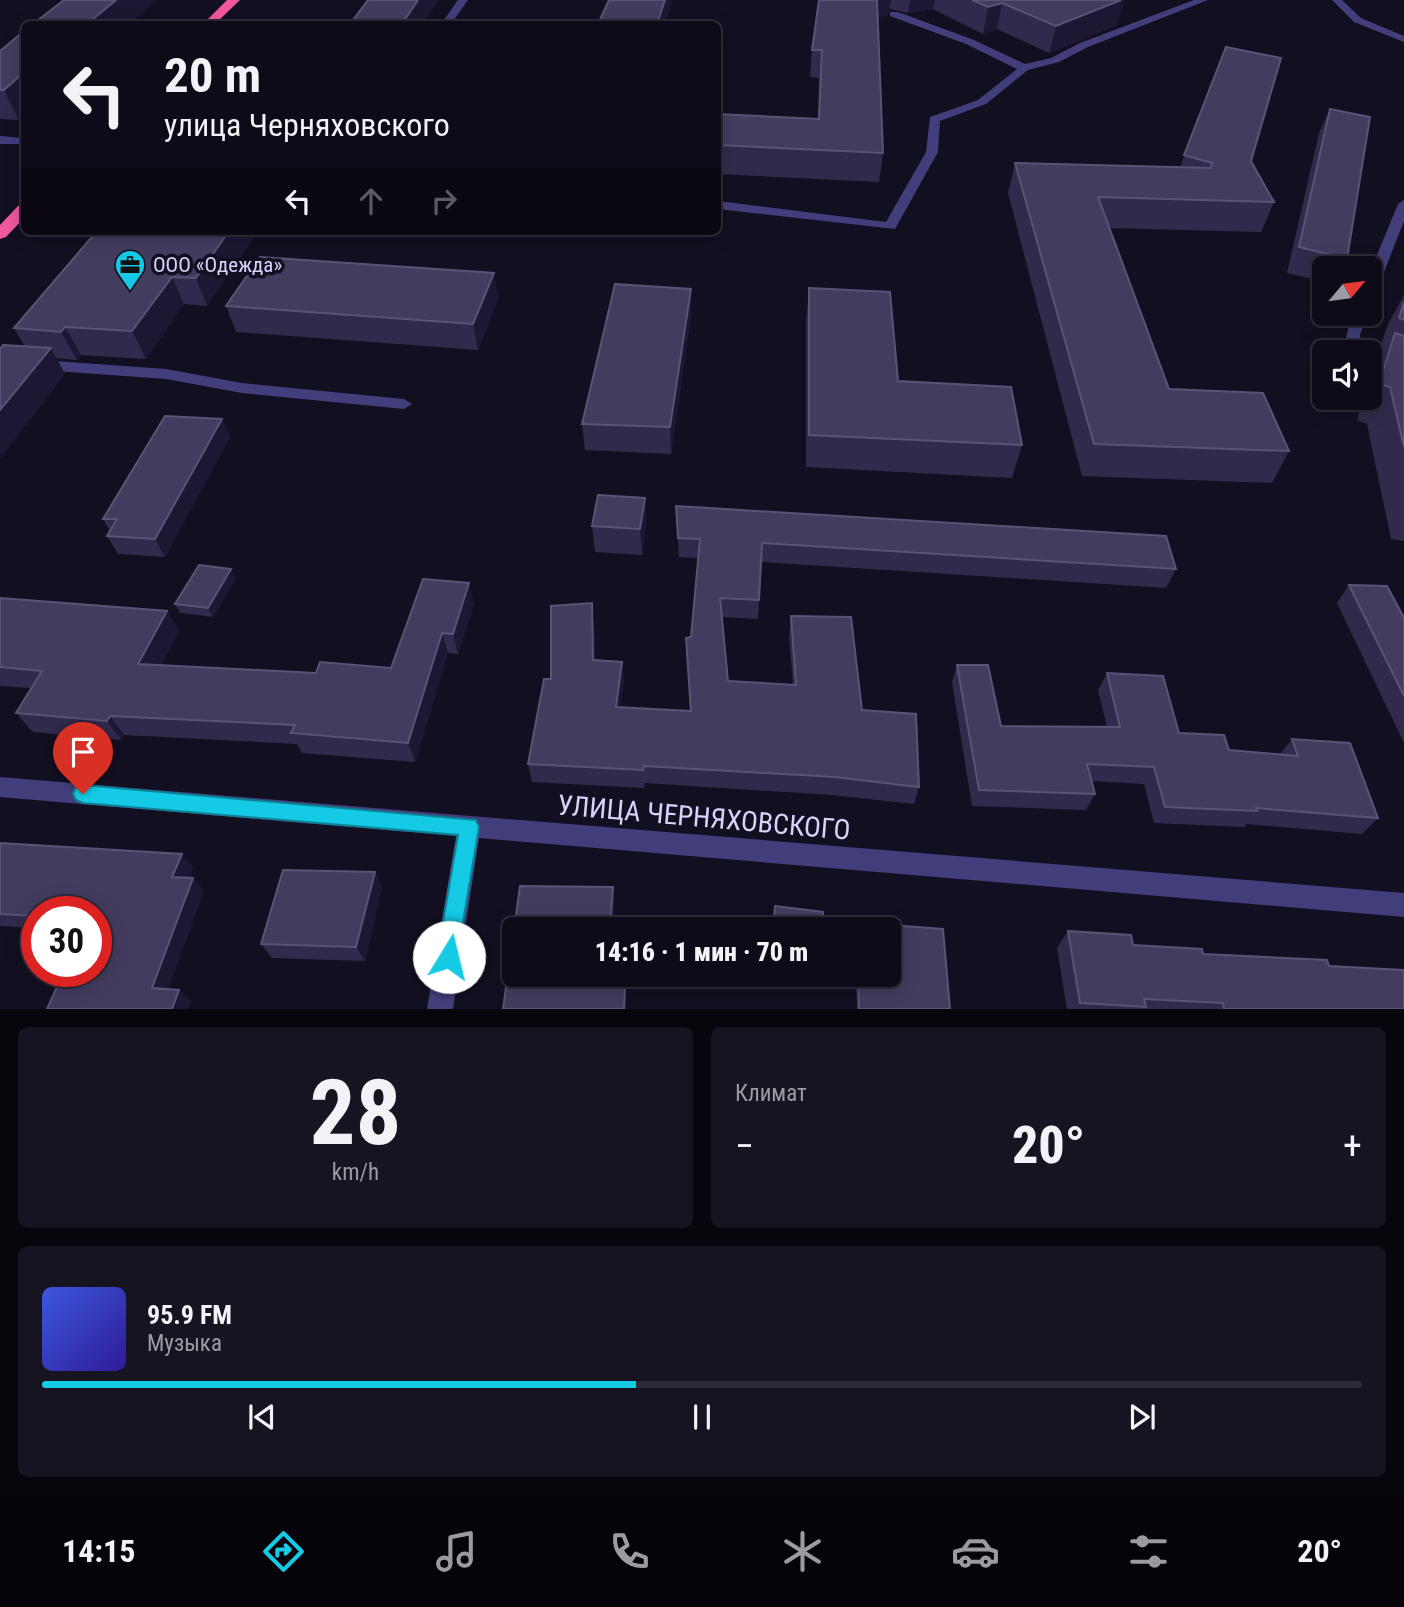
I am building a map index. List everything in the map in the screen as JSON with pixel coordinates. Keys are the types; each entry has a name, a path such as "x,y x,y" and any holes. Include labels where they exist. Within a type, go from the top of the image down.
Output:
{"highway":[{"path":"212,21 233,0"},
{"path":"0,234 21,212"}],"street":[{"path":"448,21 463,0"},
{"path":"721,205 890,226 932,152 934,119 982,102 1024,68 1055,60 1084,45 1203,0"},
{"path":"1337,0 1342,8 1373,29 1404,39"},
{"path":"894,14 998,54 1024,68"},
{"path":"0,140 21,141"},
{"path":"1382,260 1404,204"},
{"path":"0,362 166,374 242,388 404,404"},
{"path":"1382,364 1404,374"},
{"name":"УЛИЦА ЧЕРНЯХОВСКОГО","path":"0,787 1404,905"},
{"path":"440,1009 469,827"}],"building":[{"path":"64,0 116,0 91,21 37,21"},
{"path":"368,0 418,0 404,21 352,21"},
{"path":"609,0 665,0 658,21 599,21"},
{"path":"819,0 877,0 883,153 721,145 721,114 819,119 822,50 812,50"},
{"path":"972,0 1121,0 1056,26 1002,3 988,7"},
{"path":"21,34 21,75 4,90 0,90 0,51"},
{"path":"1226,47 1281,58 1251,161 1274,202 1098,197 1169,389 1263,393 1289,451 1094,444 1015,163 1211,168 1212,163 1184,155"},
{"path":"1330,109 1370,117 1347,256 1335,256 1299,247"},
{"path":"94,235 226,235 196,278 172,277 132,331 65,327 61,332 14,328"},
{"path":"260,257 494,273 473,324 226,306"},
{"path":"615,284 691,289 670,427 582,424"},
{"path":"809,288 890,292 898,381 1011,387 1022,445 809,435"},
{"path":"1404,302 1404,320 1399,318"},
{"path":"1395,333 1404,336 1404,447 1390,387 1382,385 1382,374"},
{"path":"3,345 51,348 0,410 0,349"},
{"path":"165,416 222,419 155,539 107,536 117,519 103,519"},
{"path":"598,495 645,498 640,529 592,526"},
{"path":"676,506 1166,536 1176,569 762,543 759,600 720,598 728,681 796,685 791,616 851,617 862,710 916,714 919,787 835,777 644,766 643,770 528,764 544,679 551,679 551,606 592,603 593,660 622,662 616,707 691,711 686,638 691,637 700,539 678,538"},
{"path":"199,565 231,569 208,608 175,604"},
{"path":"423,579 469,583 453,634 442,633 408,743 291,733 295,725 110,716 107,721 16,713 42,671 0,667 0,598 167,611 138,664 316,673 320,662 391,668"},
{"path":"1349,585 1387,586 1404,618 1404,696"},
{"path":"957,665 988,665 1001,726 1120,727 1107,673 1163,676 1179,733 1224,735 1229,750 1298,756 1292,739 1350,743 1378,818 1256,808 1257,811 1165,807 1154,767 1087,764 1095,794 979,790"},
{"path":"0,843 182,854 172,877 193,878 152,988 179,990 172,1009 47,1009 57,987 112,987 112,896 21,896 21,915 0,914"},
{"path":"283,870 375,872 356,947 261,944"},
{"path":"520,886 613,887 611,917 516,917"},
{"path":"775,906 823,912 823,917 774,917"},
{"path":"901,926 943,929 950,1009 859,1009 858,987 901,987"},
{"path":"1068,931 1131,935 1133,945 1202,949 1203,954 1327,960 1329,966 1404,970 1404,1009 1224,1009 1223,1003 1144,999 1146,1007 1080,1003"},
{"path":"506,987 625,987 624,1009 503,1009"}],"place":[{"name":"ООО «Одежда»","path":"130,292"}],"route":[{"path":"83,794 469,827 449,957"}]}
